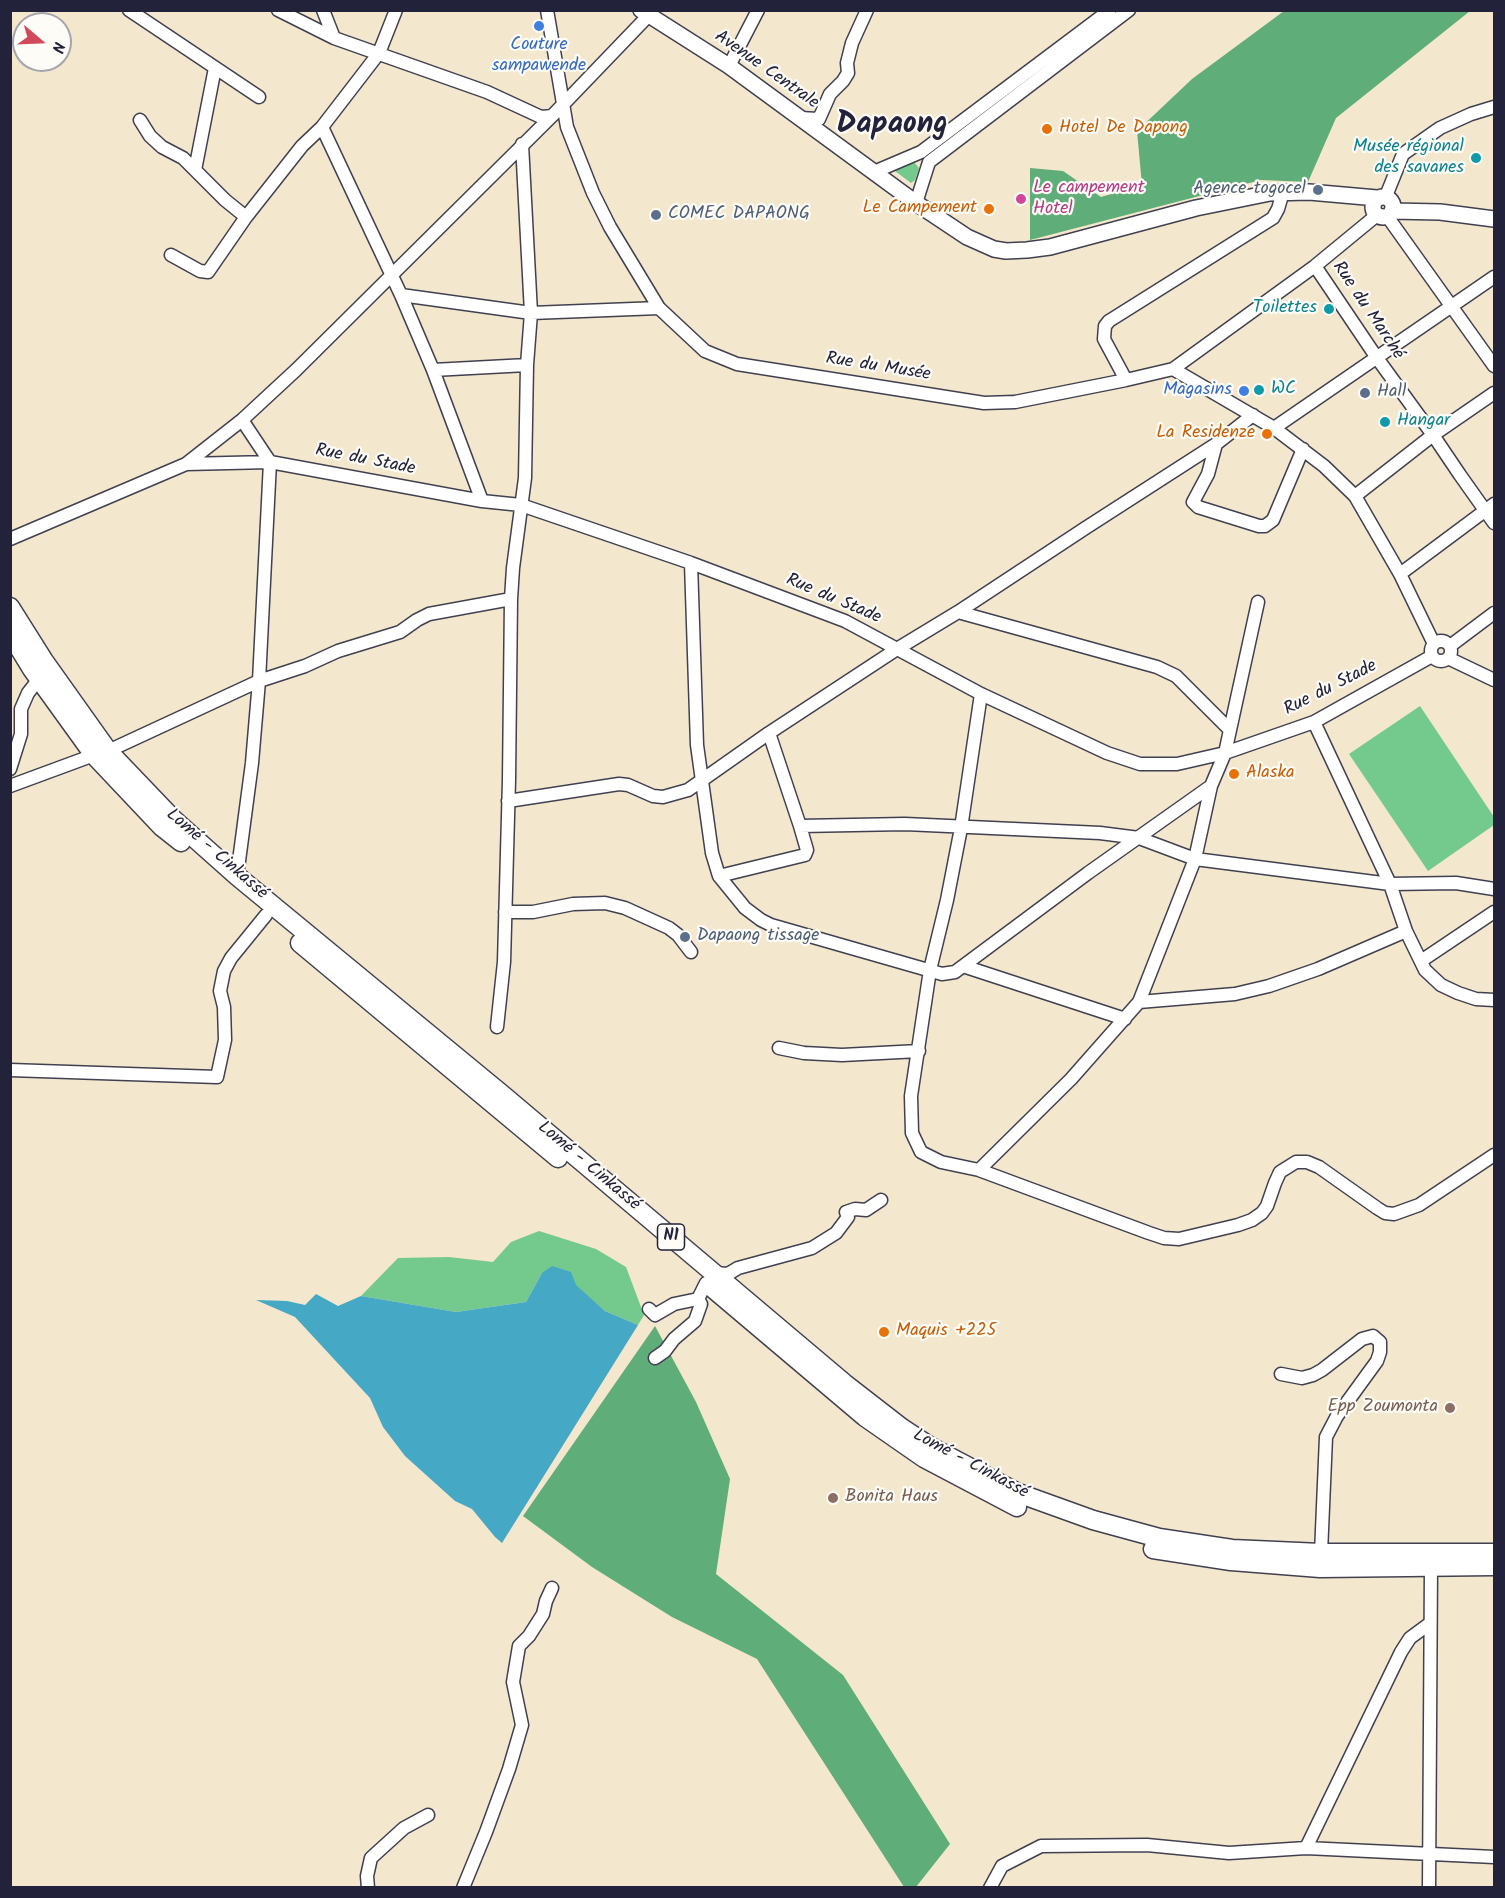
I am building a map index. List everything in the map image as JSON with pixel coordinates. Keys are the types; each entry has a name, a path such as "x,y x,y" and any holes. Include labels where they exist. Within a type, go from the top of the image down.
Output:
{"highway":[{"name":"Lomé - Cinkassé","path":"10,607 101,753"},
{"name":"Lomé - Cinkassé","path":"10,633 39,679 162,827 234,881 495,1088 706,1285"},
{"name":"Lomé - Cinkassé","path":"234,881 266,915 706,1285 865,1417 924,1458 1090,1532 1158,1550 1231,1561 1320,1568 1494,1566"},
{"name":"Lomé - Cinkassé","path":"1016,1499 1160,1538 1232,1549 1321,1553 1494,1553"}],"main road":[{"name":"Avenue Centrale","path":"645,13 729,66 916,203 967,237 983,245 1006,251 1050,247 1196,208 1283,192 1339,195 1383,207 1494,219"}],"street":[{"path":"129,10 259,97"},
{"path":"278,10 334,38 486,92 541,117 552,116"},
{"path":"323,10 334,38"},
{"path":"171,255 206,273 246,217 302,146 322,127 379,53 396,10"},
{"name":"Rue du Musée","path":"548,10 567,127 593,193 632,265 659,308 705,351 737,364 984,403 1015,402 1173,369 1315,266 1383,207 1403,154 1440,128 1463,117 1494,107"},
{"path":"729,66 758,10"},
{"path":"799,118 819,119 830,94 843,81 848,73 847,63 852,43 867,10"},
{"path":"916,203 929,162 1080,40 1110,10"},
{"path":"874,172 921,152 1080,40 1129,10"},
{"path":"10,538 186,464 242,420 296,370 552,116 645,13"},
{"path":"195,170 216,68"},
{"path":"140,120 150,136 162,147 183,158 225,200 246,217"},
{"path":"322,127 401,295 433,370 482,501"},
{"path":"497,1027 503,983 511,599 526,449 527,365 531,313 522,144"},
{"path":"1126,380 1104,339 1105,326 1109,321 1273,218 1283,192"},
{"path":"1383,207 1494,366"},
{"name":"Rue du Marché","path":"1315,266 1460,476 1490,507 1494,523"},
{"path":"1274,428 1494,277"},
{"path":"401,295 531,313 659,308"},
{"path":"433,370 527,365"},
{"path":"1173,369 1274,428 1303,449 1355,496 1400,574 1440,661 1494,613"},
{"path":"1355,496 1433,435 1494,393"},
{"path":"508,801 619,784 628,785 653,796 663,797 688,790 769,733 897,649 958,612 1216,444 1253,415"},
{"path":"234,881 252,763 259,681 270,462 242,420"},
{"path":"1216,444 1208,474 1193,502 1198,507 1259,526 1265,526 1273,520 1303,449"},
{"name":"Rue du Stade","path":"186,464 270,462 482,501 521,505 691,563 845,621 981,694 1107,753 1140,764 1177,764 1225,753 1314,722 1433,650"},
{"path":"1400,574 1490,507"},
{"path":"691,563 697,745 712,853 719,876 746,908 771,925 947,974 963,966 1088,873 1211,786"},
{"path":"10,786 101,753 259,681 305,666 338,651 400,632 429,614 511,599"},
{"path":"979,1170 1066,1084 1125,1020 1138,1002 1195,859 1211,786 1225,753 1258,602"},
{"path":"958,612 1163,669 1183,681 1229,729"},
{"path":"1433,650 1444,642 1449,652 1494,680"},
{"path":"10,769 21,734 21,709 28,693 39,679"},
{"path":"981,694 961,828 930,970 911,1096 911,1120 916,1144 921,1152 942,1162 979,1170 1149,1233 1164,1238 1179,1239 1238,1226 1252,1220 1267,1206 1280,1172 1296,1162 1307,1162 1319,1167 1377,1208 1385,1213 1394,1214 1419,1205 1494,1155"},
{"path":"1314,722 1390,884 1406,931 1425,970 1441,985 1476,999 1494,1000"},
{"path":"719,876 805,855 807,850 769,733"},
{"path":"800,826 905,824 1088,832 1139,838 1195,859 1390,884 1465,884 1494,889"},
{"path":"505,912 533,912 573,904 604,903 626,908 669,928 678,935 691,952"},
{"path":"1421,961 1494,912"},
{"path":"10,1070 217,1077 225,1040 224,1007 220,991 224,971 231,958 266,915"},
{"path":"1138,1002 1235,994 1269,986 1318,969 1406,931"},
{"path":"963,966 1125,1020"},
{"path":"778,1048 812,1054 842,1055 919,1051"},
{"path":"649,1309 654,1315 738,1268 812,1248 836,1233 848,1217 846,1212 855,1209 866,1210 881,1200"},
{"path":"655,1358 695,1321 706,1285"},
{"path":"1281,1374 1302,1378 1312,1375 1362,1339 1372,1336 1377,1337 1380,1342 1377,1361 1337,1416 1326,1437 1321,1553"},
{"path":"1429,1887 1431,1566"},
{"path":"463,1887 509,1769 522,1725 513,1682 519,1646 529,1636 543,1614 552,1588"},
{"path":"1306,1848 1401,1652 1410,1638 1429,1624"},
{"path":"368,1887 367,1876 372,1858 404,1828 428,1815"},
{"path":"990,1887 1002,1866 1041,1846 1147,1845 1228,1852 1306,1848 1494,1857"}],"green space":[{"path":"1284,11 1470,11 1336,118 1308,182 1261,180 1030,240 1030,168 1063,171 1101,197 1142,185 1137,131 1192,79"},
{"path":"913,161 919,168 915,180 911,183 895,171"},
{"path":"1420,706 1494,817 1494,825 1428,871 1349,754"},
{"path":"539,1231 596,1249 626,1267 644,1315 638,1325 605,1311 575,1285 542,1273 526,1302 456,1312 361,1296 398,1258 449,1257 493,1262 511,1242"},
{"path":"655,1326 696,1402 730,1479 716,1574 843,1675 950,1844 916,1887 904,1887 757,1659 672,1617 592,1567 523,1516"}],"water":[{"path":"552,1266 571,1272 576,1285 605,1311 638,1325 502,1543 472,1509 455,1501 405,1456 383,1427 370,1398 295,1317 256,1300 287,1301 305,1305 316,1294 338,1306 361,1296 456,1312 526,1302 542,1273"}],"place":[{"name":"Couture sampawende","path":"539,26"},
{"name":"Hotel De Dapong","path":"1047,129"},
{"name":"Musée régional des savanes","path":"1476,158"},
{"name":"Agence togocel","path":"1318,190"},
{"name":"Le campement Hotel","path":"1021,199"},
{"name":"Le Campement","path":"989,209"},
{"name":"COMEC DAPAONG","path":"656,215"},
{"name":"Toilettes","path":"1329,309"},
{"name":"WC","path":"1259,390"},
{"name":"Magasins","path":"1244,391"},
{"name":"Hall","path":"1365,393"},
{"name":"Hangar","path":"1385,422"},
{"name":"La Residenze","path":"1267,434"},
{"name":"Alaska","path":"1234,774"},
{"name":"Dapaong tissage","path":"685,937"},
{"name":"Maquis +225","path":"884,1332"},
{"name":"Epp Zoumonta","path":"1450,1408"},
{"name":"Bonita Haus","path":"833,1498"}],"district":[{"name":"Dapaong","path":"892,127"}]}
